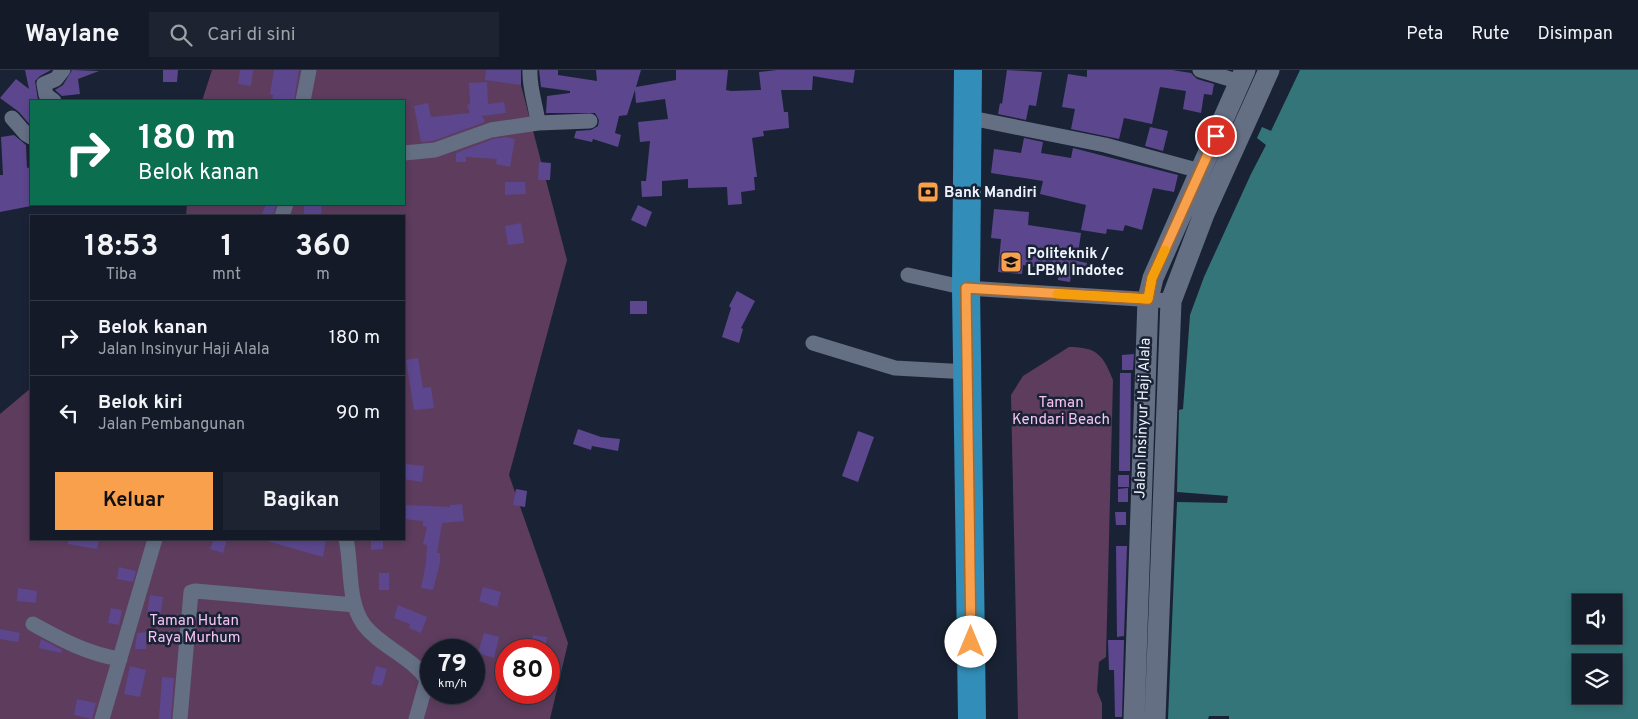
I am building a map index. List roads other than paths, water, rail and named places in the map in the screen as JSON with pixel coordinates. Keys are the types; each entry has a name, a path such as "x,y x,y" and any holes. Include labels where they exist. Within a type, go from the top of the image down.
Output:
{"highway":[{"path":"968,70 966,117 966,288 972,719"}],"main road":[{"name":"Jalan Insinyur Haji Alala","path":"1154,719 1171,302 1204,214 1269,70"},
{"name":"Jalan Insinyur Haji Alala","path":"1134,719 1148,299 1152,278 1242,76"},
{"path":"1136,630 1158,631"}],"street":[{"path":"53,100 46,95 44,84 56,79 63,70"},
{"path":"303,100 310,70"},
{"path":"530,70 538,123"},
{"path":"1200,70 1242,76"},
{"path":"966,117 1105,145 1200,171"},
{"path":"12,118 30,136"},
{"path":"405,153 435,150 491,130 538,123 590,121"},
{"path":"908,275 966,288 1171,302"},
{"path":"813,343 895,368 968,372"},
{"path":"102,719 155,540"},
{"path":"346,540 355,604 365,626 397,654 418,668 427,680 416,719"},
{"path":"180,719 191,592 355,604"},
{"path":"33,624 74,646 98,656 120,659"}],"place":[{"name":"Bank Mandiri","path":"928,192"},
{"name":"Politeknik / LPBM Indotec","path":"1011,262"}],"park label":[{"name":"Taman Kendari Beach","path":"1061,410"},
{"name":"Taman Hutan Raya Murhum","path":"194,628"}]}
